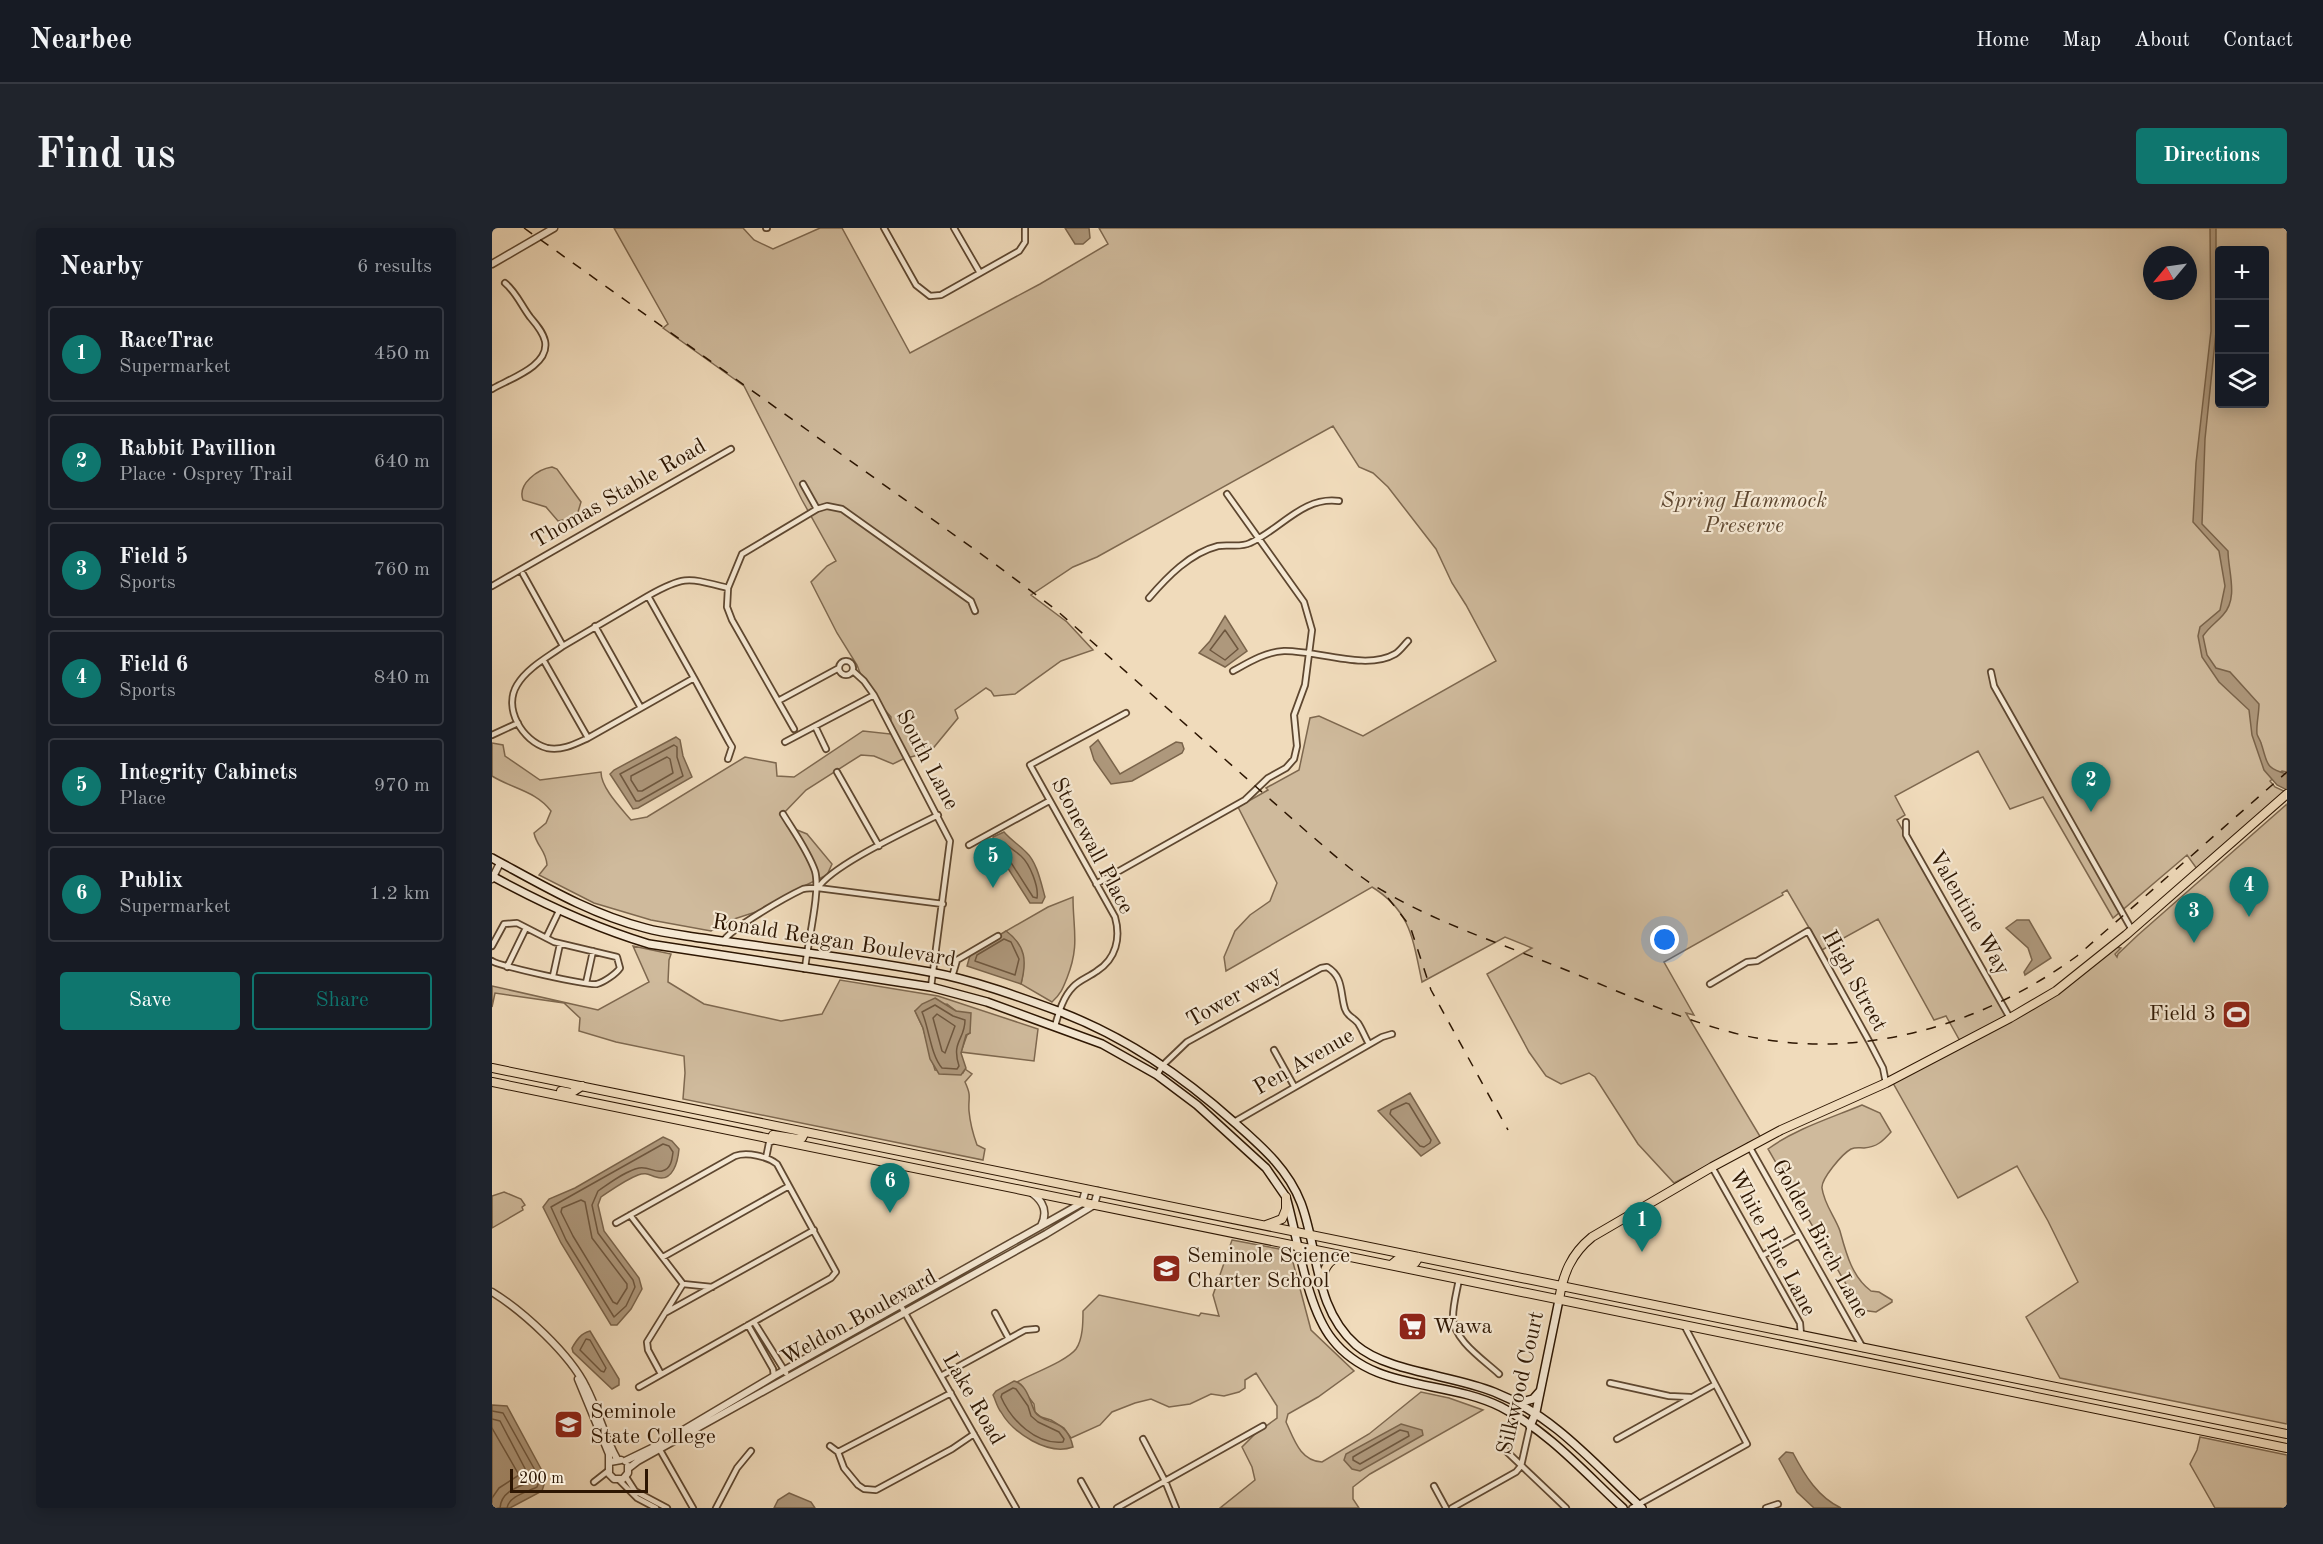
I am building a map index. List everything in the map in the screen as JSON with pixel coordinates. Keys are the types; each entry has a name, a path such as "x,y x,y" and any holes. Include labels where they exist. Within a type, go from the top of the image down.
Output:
{"main road":[{"path":"1559,1300 1561,1287 1572,1258 1586,1242 1749,1146 1886,1083 2010,1018 2063,986 2132,930 2287,794"},
{"name":"Ronald Reagan Boulevard","path":"492,858 564,898 606,916 646,928 723,942 933,972 1059,1012 1108,1033 1163,1065 1193,1086 1279,1164 1293,1184 1311,1235 1321,1286 1334,1320 1364,1352 1388,1363 1458,1379 1496,1392 1536,1412 1579,1447 1638,1507"},
{"name":"Ronald Reagan Boulevard","path":"492,878 559,911 611,933 649,944 931,987 987,1002 1102,1044 1157,1075 1197,1105 1266,1168 1286,1197 1314,1306 1332,1339 1348,1357 1369,1371 1470,1394 1502,1408 1547,1438 1623,1508"},
{"path":"492,1068 2287,1434"},
{"path":"492,1082 2287,1448"},
{"path":"524,1089 530,1086 571,1093 582,1086"},
{"path":"591,1102 596,1095 625,1099 635,1097"},
{"path":"1197,1105 1222,1124 1234,1122"},
{"path":"760,1137 765,1135 798,1139 802,1138 805,1132"},
{"path":"819,1149 821,1145 828,1142 847,1146 861,1143"},
{"path":"925,1170 930,1164 973,1170 985,1169"},
{"path":"1264,1226 1282,1219 1286,1209 1286,1197"},
{"path":"1321,1286 1324,1267 1332,1260 1343,1256"},
{"path":"1391,1265 1397,1260 1416,1263 1419,1257"},
{"name":"Silkwood Court","path":"1530,1426 1536,1412 1559,1300"},
{"path":"1684,1325 1687,1322 1719,1328 1730,1321"},
{"path":"1908,1371 1910,1358"},
{"path":"1417,1383 1450,1386 1456,1384 1458,1379"},
{"path":"1518,1403 1533,1398 1540,1391"}],"street":[{"path":"492,264 554,228"},
{"path":"884,228 916,285 927,295 941,295 1019,251 1025,242 1024,228"},
{"path":"954,228 980,273"},
{"path":"492,387 537,364 545,349 541,332 513,290 505,283"},
{"name":"Thomas Stable Road","path":"492,586 731,449"},
{"path":"803,484 817,509"},
{"path":"1096,884 1245,800 1268,778 1290,764 1296,754 1298,746 1294,715 1305,685 1312,630 1304,602 1227,494"},
{"path":"1149,598 1178,568 1203,552 1221,545 1249,544 1312,504 1329,499 1339,501"},
{"path":"794,729 732,620 727,607 728,588 742,554 817,509 826,506 842,508 971,601 975,611"},
{"path":"523,574 563,646"},
{"path":"694,678 570,746 549,748 529,738 518,723 512,700 515,687 522,677 563,646 648,596 682,579 728,588"},
{"path":"648,596 732,747 728,759"},
{"path":"595,626 641,708"},
{"path":"1233,671 1268,654 1285,651 1350,659 1378,658 1396,653 1408,641"},
{"path":"543,661 588,738"},
{"path":"778,701 839,668 843,662 848,662 853,666 853,671 845,675 840,672 839,668"},
{"name":"South Lane","path":"853,671 874,695 950,841 944,904"},
{"path":"1991,672 1994,687 2132,930"},
{"path":"785,742 874,695"},
{"name":"Stonewall Place","path":"1055,1026 1059,1012 1071,989 1106,965 1116,948 1117,924 1030,765 1126,713"},
{"path":"492,735 518,723"},
{"path":"815,726 826,749"},
{"path":"837,772 879,846"},
{"path":"969,845 1049,801"},
{"path":"783,814 810,860 818,888 805,969"},
{"path":"818,888 828,876 938,815"},
{"name":"Valentine Way","path":"1906,822 1906,835 2010,1018"},
{"path":"492,878 500,863"},
{"path":"723,942 736,928 804,889 818,888 944,904 931,987"},
{"path":"546,938 559,911"},
{"path":"492,946 504,924 517,923 560,944 617,957 620,968 618,972 598,984 507,967 492,961"},
{"path":"507,967 526,928"},
{"name":"High Street","path":"1710,984 1747,962 1757,961 1808,931 1883,1068 1886,1083"},
{"path":"952,977 957,960 998,936"},
{"path":"553,976 560,944"},
{"path":"586,983 593,951"},
{"name":"Tower way","path":"1157,1075 1163,1065 1187,1042 1321,968 1327,967 1332,970 1342,988 1344,1008 1348,1016 1358,1023 1369,1044"},
{"name":"Pen Avenue","path":"1234,1122 1382,1036 1392,1034"},
{"path":"1274,1050 1294,1086"},
{"path":"766,1158 768,1145 775,1140"},
{"name":"Golden Birch Lane","path":"1749,1146 1863,1348"},
{"path":"616,1223 739,1154 766,1158 777,1164 836,1268 834,1276 639,1387"},
{"name":"White Pine Lane","path":"1712,1167 1800,1323 1801,1335"},
{"path":"663,1257 789,1186"},
{"path":"1082,1203 1086,1189"},
{"path":"1094,1205 1098,1191"},
{"path":"1031,1192 1038,1198 1045,1210 1040,1226"},
{"name":"Weldon Boulevard","path":"610,1462 658,1445 774,1376 1082,1203"},
{"name":"Weldon Boulevard","path":"629,1468 1008,1256 1094,1205"},
{"path":"630,1215 682,1284 712,1287"},
{"path":"665,1313 814,1230"},
{"path":"1762,1256 1799,1235"},
{"path":"1003,1247 1008,1256"},
{"path":"1459,1279 1453,1318 1455,1328 1460,1336 1499,1374"},
{"path":"662,1374 647,1346 682,1284"},
{"path":"492,1292 510,1303 559,1350 575,1370 586,1386 621,1460 629,1468 622,1478"},
{"name":"Lake Road","path":"901,1306 1016,1508"},
{"path":"994,1313 1009,1339"},
{"path":"751,1323 773,1369 777,1384"},
{"path":"1638,1507 1747,1444 1684,1325"},
{"path":"941,1376 1025,1330 1036,1329"},
{"path":"761,1341 775,1353 789,1378"},
{"path":"575,1370 609,1454 609,1474 622,1478 635,1491 667,1508"},
{"path":"1610,1383 1669,1396 1692,1397"},
{"path":"1617,1439 1714,1385"},
{"path":"838,1452 951,1393"},
{"path":"1117,1508 1263,1426"},
{"name":"Silkwood Court","path":"1452,1508 1516,1472 1521,1466 1530,1426"},
{"path":"830,1446 838,1452 844,1468 858,1485 864,1489 876,1490 952,1449 974,1434"},
{"path":"1143,1439 1176,1508"},
{"path":"1504,1449 1566,1508"},
{"path":"660,1450 693,1508"},
{"path":"716,1508 736,1468 751,1451"},
{"path":"622,1478 637,1498 656,1508"},
{"path":"1081,1481 1096,1508"},
{"path":"1434,1486 1446,1508"},
{"path":"1766,1508 1778,1504"}],"green space":[{"name":"Spring Hammock Preserve","path":"614,228 743,228 754,240 773,249 820,228 842,228 910,353 1040,284 1108,244 1099,228 2287,228 2287,772 2282,771 2270,781 2275,787 2286,792 2197,869 2187,855 2113,918 2043,797 2010,809 1978,751 1895,796 1905,815 1897,820 2009,1016 1960,1041 1946,1016 1934,1020 1878,919 1822,950 1787,890 1782,893 1783,895 1664,962 1694,1015 1686,1013 1761,1138 1674,1183 1638,1144 1595,1077 1589,1073 1561,1084 1546,1076 1529,1052 1487,974 1532,948 1505,937 1422,982 1413,940 1403,917 1385,896 1372,887 1226,971 1224,957 1235,931 1250,915 1270,901 1277,883 1238,807 1299,770 1310,718 1319,716 1363,736 1496,661 1452,583 1436,549 1388,487 1373,473 1359,467 1333,426 1097,557 1073,567 1031,595 1067,622 1093,650 1061,661 1015,694 994,696 986,688 955,710 958,718 930,752 893,764 874,756 861,755 806,790 782,815 787,826 807,834 832,864 827,875 800,888 771,907 728,921 711,931 651,920 594,903 539,875 547,865 534,833 546,823 551,811 538,799 492,776 492,743 503,745 505,756 540,780 601,772 604,785 631,820 647,817 745,757 776,763 777,776 794,777 863,731 890,734 891,717 866,688 857,665 837,633 811,582 827,566 836,561 744,386 663,328 668,324"},
{"path":"552,467 557,469 581,502 578,512 568,519 558,521 546,507 523,500 523,488 530,478"},
{"path":"2287,804 2287,1424 2060,1378 2026,1317 2078,1282 2048,1221 2017,1166 1958,1198 1893,1083 2011,1020 2115,947 2121,948 2115,954 2117,957 2138,935"},
{"path":"1073,897 1075,938 1071,966 1063,988 1052,1002 1021,984 1022,954 1017,942 1006,931 1048,907"},
{"path":"633,946 671,954 668,982 704,1004 781,1021 822,1014 840,980 938,996 1038,1029 1034,1061 961,1052 967,1035 970,1033 956,1011 947,1004 915,1011 923,1028 935,1070 963,1073 965,1069 972,1074 965,1082 969,1094 969,1115 977,1145 985,1149 983,1160 683,1099 684,1056 616,1042 579,1031 580,1018 564,1003 495,993 492,1007 492,986 598,1010 649,982"},
{"path":"1862,1105 1880,1113 1891,1132 1876,1145 1853,1148 1847,1152 1828,1173 1822,1188 1854,1272 1871,1291 1879,1292 1892,1300 1876,1312 1861,1310 1768,1149 1801,1130"},
{"path":"504,1192 521,1199 525,1205 522,1207 523,1210 492,1228 492,1196"},
{"path":"1232,1240 1290,1251 1311,1330 1354,1371 1318,1397 1288,1414 1286,1422 1299,1448 1308,1458 1322,1462 1369,1434 1421,1392 1449,1398 1483,1410 1370,1474 1353,1487 1353,1499 1359,1508 1220,1508 1255,1480 1252,1467 1242,1447 1277,1418 1277,1406 1256,1373 1245,1380 1245,1388 1239,1392 1224,1396 1211,1394 1190,1404 1169,1407 1151,1399 1135,1403 1112,1412 1100,1425 1071,1438 1064,1428 1035,1412 1034,1404 1017,1382 1057,1363 1076,1349 1083,1325 1083,1311 1099,1295 1199,1316 1201,1313 1219,1316 1213,1295"},
{"path":"2200,1437 2287,1455 2287,1508 2215,1508 2190,1464"}],"water":[{"path":"1065,228 1089,228 1090,238 1083,244 1075,244"},
{"path":"2210,228 2216,228 2215,342 2205,439 2202,524 2228,551 2232,593 2228,608 2203,636 2207,655 2216,668 2230,672 2259,704 2257,735 2268,764 2287,774 2287,790 2277,785 2264,770 2252,735 2249,710 2219,682 2202,657 2198,636 2200,627 2220,610 2225,586 2219,551 2193,522 2196,463 2211,331"},
{"path":"1225,616 1247,651 1225,667 1199,653 1210,641"},
{"path":"676,737 680,740 683,756 692,777 633,809 610,774"},
{"path":"1098,740 1120,774 1176,742 1182,743 1184,749 1182,753 1132,781 1111,784 1094,760 1090,747"},
{"path":"1004,832 1033,861 1045,897 1042,903 1030,903 995,848 993,837"},
{"path":"2017,920 2029,920 2051,958 2025,975 2024,972 2032,960 2028,948 2006,928"},
{"path":"1006,931 1018,942 1023,954 1024,968 1021,984 967,966 971,952"},
{"path":"935,998 956,1011 971,1013 970,1033 966,1035 961,1053 966,1068 961,1075 939,1074 930,1059 923,1028 915,1011 922,1004"},
{"path":"1410,1093 1440,1143 1421,1156 1378,1111"},
{"path":"663,1137 672,1141 679,1149 674,1170 667,1177 662,1178 645,1174 633,1177 601,1197 598,1205 604,1231 639,1278 642,1289 631,1309 617,1325 611,1325 561,1243 543,1207 549,1199 575,1188"},
{"path":"590,1331 619,1379 619,1385 612,1389 573,1352 572,1348 577,1340"},
{"path":"1014,1381 1025,1389 1039,1416 1066,1431 1073,1447 1063,1449 1042,1445 1022,1435 1014,1428 998,1408 993,1395"},
{"path":"492,1405 507,1406 546,1478 542,1491 510,1508 492,1508"},
{"path":"1401,1424 1422,1430 1423,1435 1360,1471 1352,1469 1344,1460 1346,1454"},
{"path":"1786,1452 1793,1453 1807,1478 1819,1492 1841,1508 1814,1508 1797,1492 1779,1459"},
{"path":"789,1493 811,1502 815,1508 774,1508 778,1500"}],"railway":[{"path":"524,228 1055,609 1306,831 1374,886 1447,923 1644,1002 1711,1026 1779,1042 1824,1044 1869,1041 1914,1033 1957,1020 1999,1002 2039,981 2077,956 2287,772"},
{"path":"1388,898 1410,926 1431,990 1508,1130"}],"place":[{"name":"Rabbit Pavillion","path":"2091,812"},
{"name":"Integrity Cabinets","path":"993,888"},
{"name":"Field 6","path":"2249,917"},
{"name":"Field 5","path":"2194,943"},
{"name":"Field 3","path":"2237,1014"},
{"name":"Publix","path":"890,1213"},
{"name":"RaceTrac","path":"1642,1252"},
{"name":"Seminole Science Charter School","path":"1166,1269"},
{"name":"Wawa","path":"1412,1327"},
{"name":"Seminole State College","path":"569,1425"}]}
